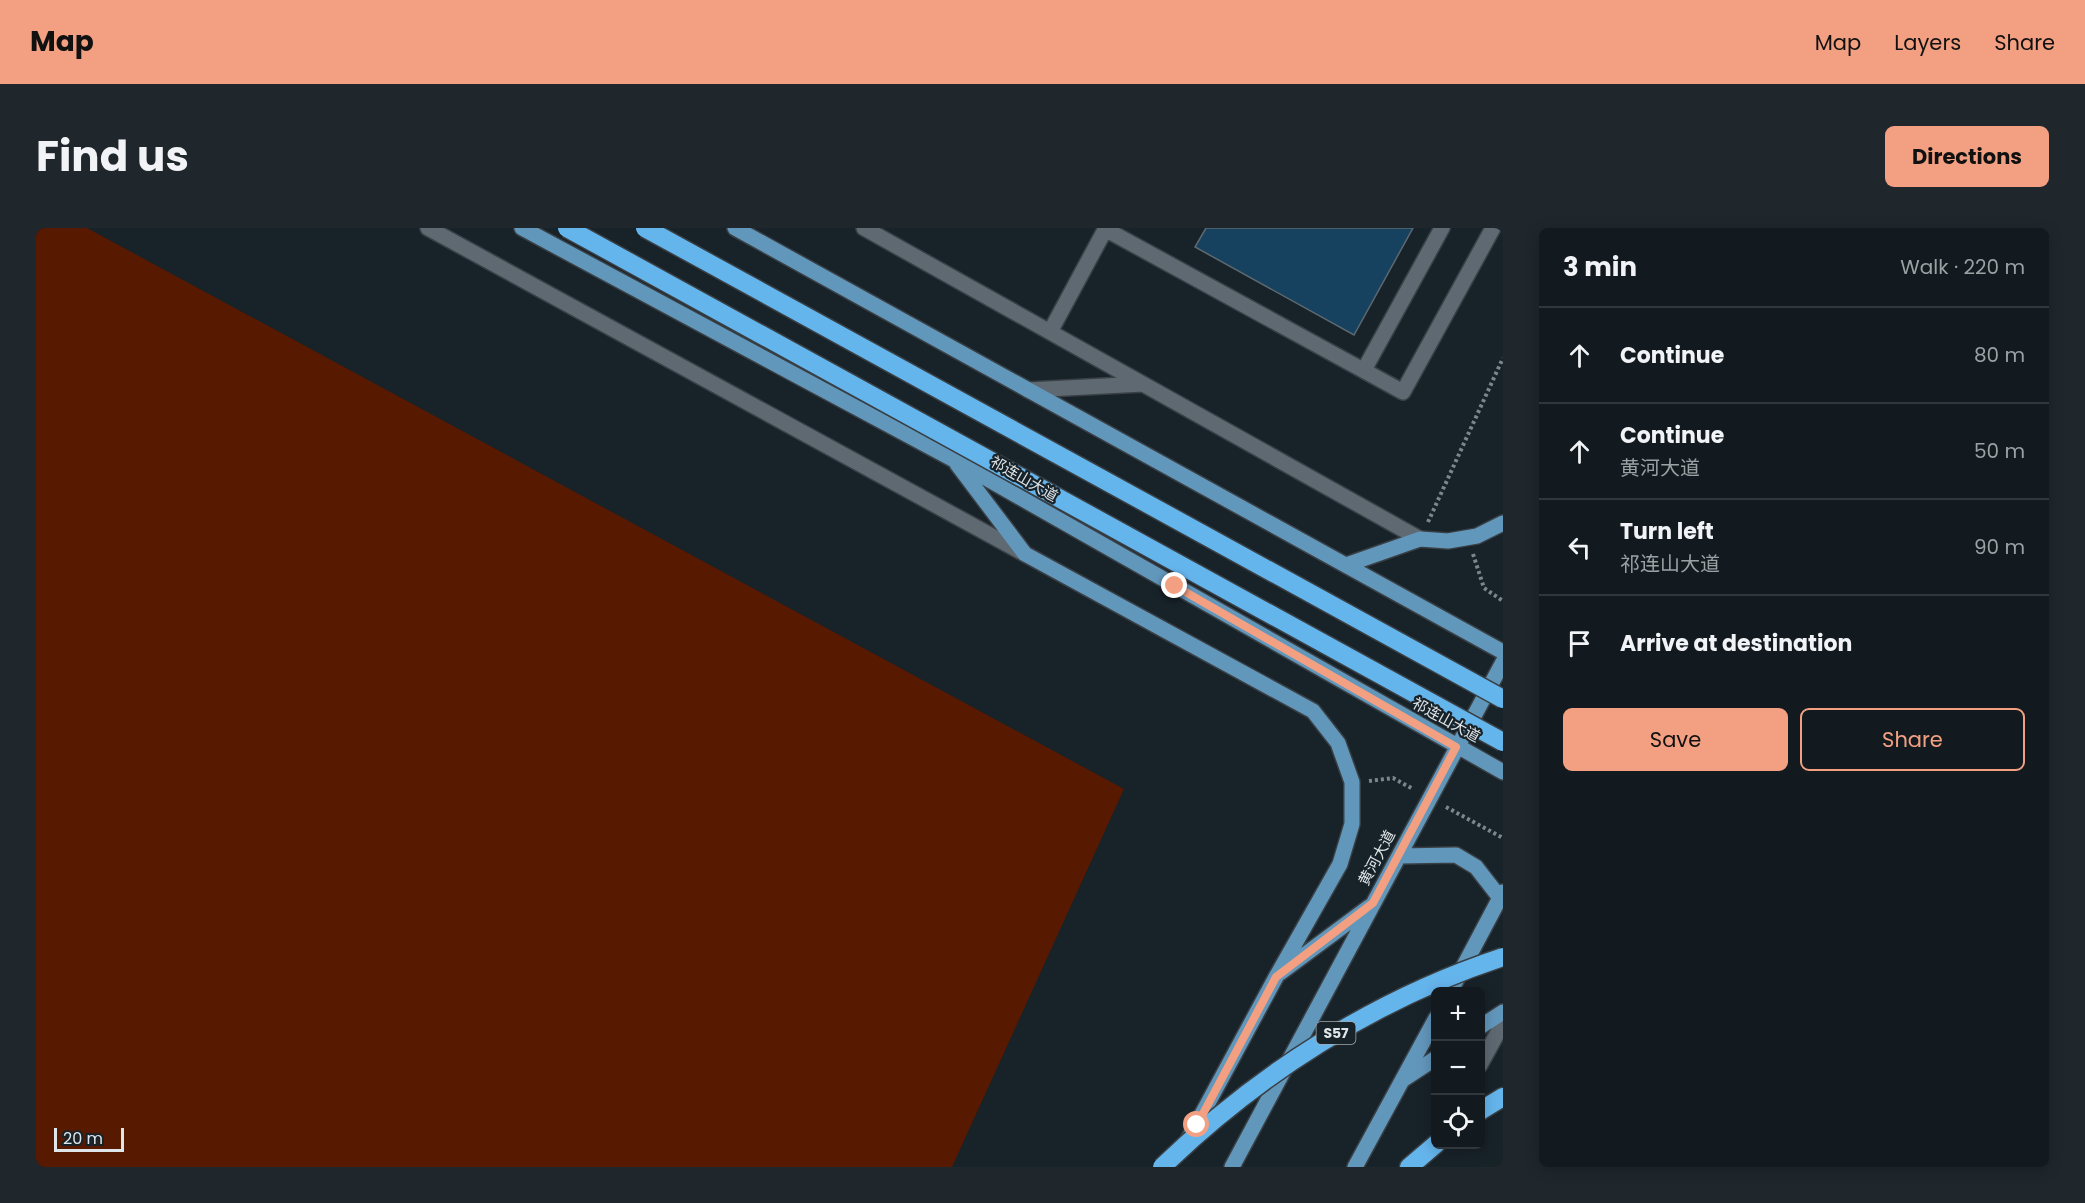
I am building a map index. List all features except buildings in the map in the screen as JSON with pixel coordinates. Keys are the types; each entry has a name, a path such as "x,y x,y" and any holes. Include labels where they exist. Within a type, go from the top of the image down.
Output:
{"highway":[{"path":"567,228 1503,742"},
{"path":"645,228 1503,699"},
{"name":"S57","path":"1162,1167 1188,1141 1233,1104 1328,1038 1430,985 1503,957"},
{"path":"1485,1108 1503,1097"},
{"path":"1409,1167 1431,1148"}],"main road":[{"name":"祁连山大道","path":"522,228 954,460 1503,772"},
{"path":"735,228 1503,652"},
{"path":"954,460 1025,554 1313,711 1338,743 1352,782 1352,824 1340,864 1276,977 1174,1167"},
{"path":"1346,566 1420,539 1448,541 1477,536 1503,522"},
{"name":"黄河大道","path":"1232,1167 1503,662"},
{"path":"1399,856 1456,855 1476,867 1501,895 1453,987"},
{"path":"1276,977 1373,903"},
{"path":"1485,1024 1503,1012"},
{"path":"1355,1167 1431,1027"},
{"path":"1401,1081 1431,1061"}],"street":[{"path":"428,228 1025,554"},
{"path":"864,228 1420,539"},
{"path":"1364,370 1442,228"},
{"path":"1050,332 1106,229 1403,392 1493,228"},
{"path":"1028,390 1143,384"},
{"path":"1485,1056 1503,1023"},
{"path":"1425,1167 1434,1149"}],"path":[{"path":"1420,539 1503,358"},
{"path":"1467,537 1484,588 1503,601"}],"shaded area":[{"path":"36,228 87,228 1124,789 952,1167 36,1167"}],"route":[{"path":"1175,586 1456,747 1373,903 1276,977 1197,1125"}]}
